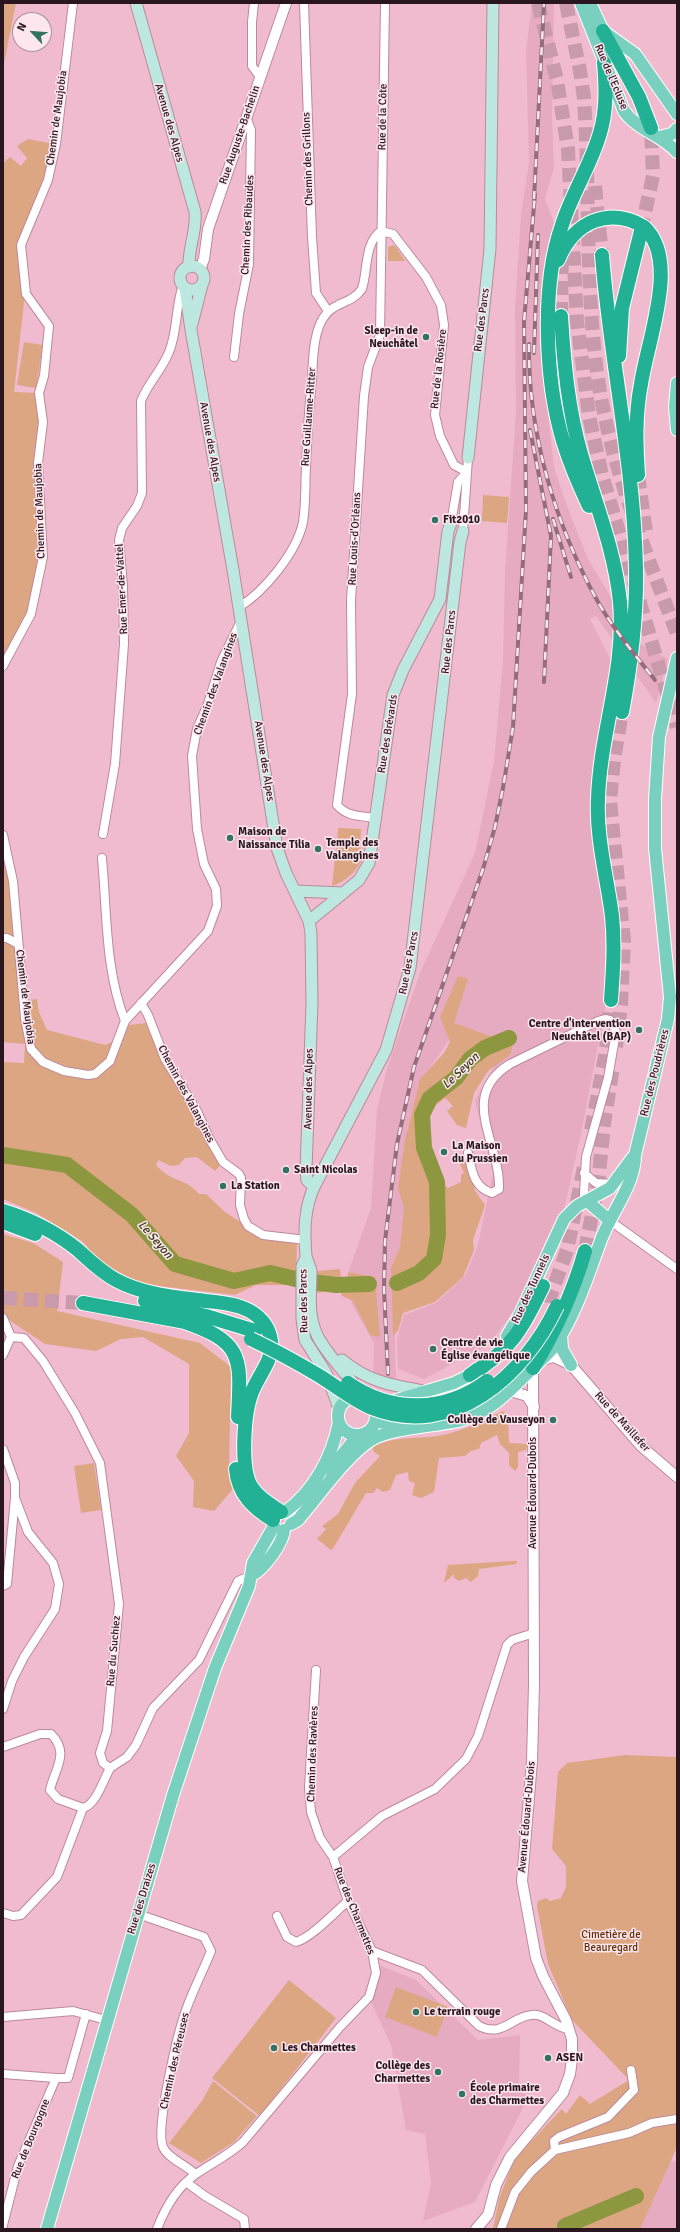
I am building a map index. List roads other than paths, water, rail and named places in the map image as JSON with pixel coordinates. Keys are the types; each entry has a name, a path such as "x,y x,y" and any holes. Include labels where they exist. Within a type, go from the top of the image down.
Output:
{"highway":[{"path":"603,31 639,97 655,133"},
{"path":"604,63 606,98 601,132 561,227 551,282 548,344 556,410 571,465 607,544"},
{"path":"551,282 561,254 568,241 584,226 598,220 623,218 638,224 653,234 663,249 669,267 668,286 647,355 640,389 636,438 638,475"},
{"path":"620,410 620,326 625,291 641,231"},
{"path":"602,255 609,338 632,505 636,567 634,630 622,712"},
{"path":"561,316 569,401 581,453 618,588 621,631 619,662 602,753 598,801 601,848 612,917 613,966 611,1000"},
{"path":"3,1211 31,1222 53,1234 78,1250 106,1274 127,1286 160,1295 234,1305 258,1316 270,1336 271,1352 266,1367 255,1386 249,1401 244,1465 247,1478 253,1490 281,1521"},
{"path":"3,1222 26,1230 54,1245 98,1281 121,1293 138,1299 221,1320 253,1335"},
{"path":"538,1364 572,1293 585,1250"},
{"path":"470,1375 492,1361 512,1342 530,1314 543,1286"},
{"path":"83,1303 253,1335 287,1346 358,1390 378,1400 400,1405 428,1405 457,1398 496,1375 526,1341 552,1305"},
{"path":"182,1321 218,1336 229,1346 236,1357 241,1376 236,1467 238,1481 242,1492 252,1505 281,1521"}],"main road":[{"name":"Avenue des Alpes","path":"136,3 194,212 196,227 189,255 194,268"},
{"name":"Rue des Parcs","path":"468,458 490,249 493,3"},
{"name":"Rue de l'Ecluse","path":"581,3 618,98 628,116 655,133 677,152"},
{"name":"Rue de l'Ecluse","path":"590,3 603,31 635,54 677,114"},
{"path":"655,133 672,134 677,129"},
{"path":"194,268 204,275 202,285 196,289 184,287 181,274 194,268"},
{"name":"Avenue des Alpes","path":"191,330 202,285"},
{"name":"Avenue des Alpes","path":"184,287 239,607 277,848 286,873 309,921 312,1003 307,1177 310,1184 314,1186"},
{"path":"677,383 675,412 677,430"},
{"name":"Rue des Brévards","path":"309,921 359,880 367,868 372,853 393,695 403,670 440,599 448,531 451,523"},
{"name":"Rue des Parcs","path":"362,1397 348,1376 326,1350 318,1336 310,1314 302,1266 306,1258 307,1204 314,1186 386,1050 410,968 460,542 463,531"},
{"name":"Rue des Poudrières","path":"538,1364 555,1346 571,1316 609,1220 630,1180 635,1166 635,1155 668,1019 670,997 656,855 655,799 659,737 677,658"},
{"path":"295,891 343,893"},
{"name":"Rue des Tunnels","path":"470,1375 510,1332 564,1219 572,1210 605,1192 614,1184 635,1155"},
{"path":"587,1201 609,1220"},
{"name":"Rue des Parcs","path":"306,1290 302,1319 305,1340 326,1373 340,1408"},
{"path":"561,1334 562,1349 571,1364"},
{"name":"Rue des Parcs","path":"326,1350 357,1372 374,1381 424,1391"},
{"path":"281,1521 298,1520 352,1457 370,1441 380,1435 463,1420 478,1414 497,1403 538,1364"},
{"path":"374,1405 396,1401 424,1391 454,1383 470,1375"},
{"path":"424,1391 419,1404 419,1412 422,1420 429,1426"},
{"path":"281,1521 300,1502 325,1464 334,1444 339,1422 340,1408 349,1398 362,1397 374,1405 377,1416 376,1422 367,1433 358,1435 346,1432 339,1422"},
{"path":"376,1422 407,1422 429,1426"},
{"path":"331,1481 338,1460 358,1435"},
{"name":"Rue des Draizes","path":"47,2229 172,1795 201,1709 252,1575 253,1563 281,1521"}],"street":[{"name":"Chemin de Maujobia","path":"3,666 31,614 43,557 38,463 43,422 39,393 44,376 49,326 26,294 21,245 48,180 56,144 72,3"},
{"path":"254,3 252,22 252,66 260,77"},
{"name":"Rue Auguste-Bachelin","path":"194,268 204,259 208,229 286,3"},
{"name":"Chemin des Grillons","path":"304,3 312,237 316,292 328,311"},
{"name":"Rue de la Côte","path":"381,231 385,3"},
{"name":"Chemin des Ribaudes","path":"234,357 239,314 249,264 251,130 246,117"},
{"path":"328,311 334,305 358,295 362,289 370,245 374,235 381,231"},
{"name":"Rue de la Rosière","path":"381,231 393,234 426,277 441,305 444,325 435,415 440,436 454,465 467,472"},
{"name":"Rue Louis-d'Orléans","path":"377,818 348,815 337,805 352,694 351,600 364,396 368,367 380,335 381,231"},
{"name":"Rue Emer-de-Vattel","path":"103,834 115,764 124,644 124,586 119,540 122,528 137,506 142,493 142,401 145,391 169,353 184,287"},
{"name":"Rue Guillaume-Ritter","path":"239,607 256,596 276,573 293,548 300,532 304,515 307,441 313,367 320,323 328,311"},
{"name":"Rue des Parcs","path":"463,531 468,458"},
{"path":"451,523 458,482 467,472"},
{"path":"451,523 456,518 464,517"},
{"name":"Chemin des Valangines","path":"241,621 221,662 208,704 197,729 192,756 197,829 204,864 216,889 217,906 208,931 141,1003 148,1015 165,1059 197,1111 209,1138 223,1162 239,1174 241,1178 240,1205 244,1219 248,1226 263,1235 306,1240"},
{"name":"Chemin de Maujobia","path":"3,835 13,881 27,1033 31,1049 43,1062 64,1071 88,1075 96,1074 110,1061 125,1022 141,1003"},
{"path":"102,858 108,942 119,1005 125,1022"},
{"path":"3,938 8,938 18,944"},
{"path":"468,1153 478,1185 483,1191 492,1194 499,1189 499,1178 484,1117 483,1103 485,1092 495,1075 501,1069 605,1019 610,1020 616,1032 608,1078 595,1122 584,1173 584,1194 587,1201"},
{"path":"584,1173 596,1184 614,1184"},
{"path":"609,1220 677,1269"},
{"path":"3,1318 10,1337 3,1355"},
{"name":"Rue du Suchiez","path":"10,1337 24,1338 43,1361 75,1413 100,1464 119,1604 107,1731 100,1753 103,1763 110,1768"},
{"path":"538,1364 554,1357 571,1364"},
{"name":"Avenue Édouard-Dubois","path":"477,2229 488,2215 496,2185 510,2157 563,2093 572,2059 569,2029 558,2002 542,1976 536,1958 522,1881 532,1761 534,1633 532,1533 534,1407 538,1364"},
{"name":"Rue de Maillefer","path":"571,1364 641,1446 677,1476"},
{"path":"511,1391 527,1396 534,1407"},
{"path":"3,1449 15,1483 7,1584 3,1586"},
{"path":"3,1709 12,1681 24,1657 55,1609 60,1584 53,1563 28,1532 15,1498"},
{"path":"3,1747 40,1734 51,1734 59,1742 62,1753 50,1790 58,1799 82,1808 88,1806 93,1800 110,1768 127,1757 136,1745 153,1708 199,1660 238,1581 252,1575"},
{"name":"Rue des Charmettes","path":"157,2229 169,2203 186,2182 195,2174 233,2152 243,2142 340,2027 368,1997 376,1973 372,1950 348,1901 333,1857 382,1816 435,1789 466,1759 478,1736 507,1645 512,1640 534,1633"},
{"name":"Chemin des Ravières","path":"316,1670 309,1787 311,1806 320,1838 333,1857"},
{"path":"3,1913 13,1916 20,1915 57,1877 82,1808"},
{"path":"277,1916 287,1937 296,1942 306,1939 326,1918 348,1901"},
{"name":"Chemin des Péreuses","path":"138,1914 204,1936 211,1951 186,2011 174,2055 162,2124 161,2139 164,2150 195,2174"},
{"path":"372,1950 422,1970 480,2026 485,2029 500,2029 530,2014 537,2014 556,2026 569,2029"},
{"path":"3,2018 73,2011 106,2020"},
{"path":"3,2074 68,2078 86,2014"},
{"path":"555,2150 554,2141 559,2137 608,2117 622,2104 634,2090 631,2070"},
{"name":"Rue de Bourgogne","path":"3,2225 18,2166 56,2078"},
{"path":"501,2229 515,2192 531,2172 555,2150 629,2133 652,2123 677,2119"},
{"path":"186,2182 205,2196 244,2219 245,2229"}],"waterway":[{"name":"Le Seyon","path":"397,1283 419,1273 434,1259 438,1235 437,1182 424,1148 422,1115 430,1098 456,1078 470,1059 485,1048 509,1038"},
{"name":"Le Seyon","path":"3,1155 67,1165 132,1215 175,1264 234,1281 270,1273 304,1281 336,1285 369,1284"},
{"path":"565,2226 636,2196"}],"tunnel":[{"path":"538,3 557,80 568,149 577,321 589,416 602,475 677,727"},
{"path":"566,3 584,98 589,269 593,338 597,372 610,439 619,472 641,538 677,634"},
{"path":"641,231 653,176 651,128"},
{"path":"595,186 602,255"},
{"path":"561,316 562,247"},
{"path":"638,475 646,532"},
{"path":"616,1047 621,1005 624,941 610,801 614,760 622,712"},
{"path":"591,1130 605,1057 611,1000"},
{"path":"585,1251 598,1184 604,1124 613,1067"},
{"path":"548,1303 567,1250 584,1167"},
{"path":"3,1298 83,1303"}],"railway":[{"path":"534,199 544,3"},
{"path":"388,1374 384,1289 385,1241 397,1144 414,1067 483,869 495,827 513,727 526,510 524,322 535,194"},
{"path":"534,353 538,235"},
{"path":"529,344 533,411 539,445 557,510 569,541 598,602 632,652 655,680"},
{"path":"530,430 551,536 544,682"},
{"path":"553,519 571,577"}],"place":[{"name":"Sleep-in de Neuchâtel","path":"426,337"},
{"name":"Fit2010","path":"435,520"},
{"name":"Maison de Naissance Tilia","path":"230,838"},
{"name":"Temple des Valangines","path":"318,849"},
{"name":"Centre d'intervention Neuchâtel (BAP)","path":"639,1030"},
{"name":"La Maison du Prussien","path":"444,1152"},
{"name":"Saint Nicolas","path":"286,1170"},
{"name":"La Station","path":"223,1186"},
{"name":"Centre de vie Église évangélique","path":"433,1349"},
{"name":"Collège de Vauseyon","path":"553,1420"},
{"name":"Le terrain rouge","path":"416,2012"},
{"name":"Les Charmettes","path":"274,2048"},
{"name":"ASEN","path":"548,2058"},
{"name":"Collège des Charmettes","path":"438,2072"},
{"name":"École primaire des Charmettes","path":"462,2094"}],"park label":[{"name":"Cimetière de Beauregard","path":"611,1941"}]}
